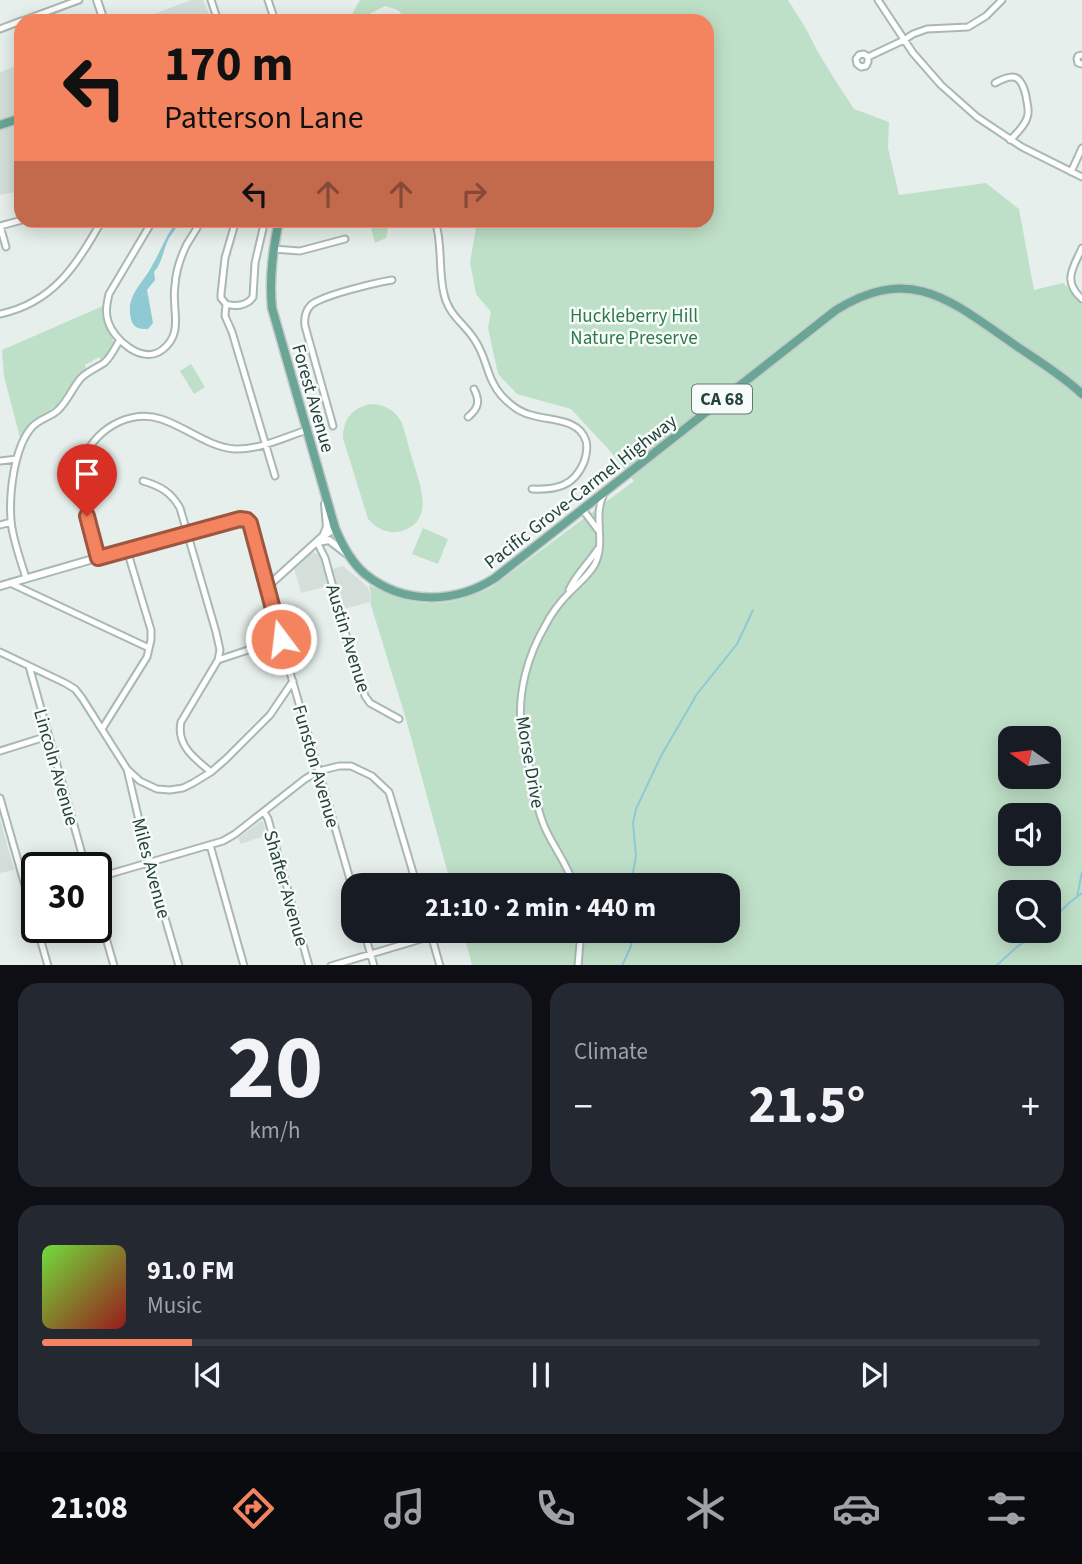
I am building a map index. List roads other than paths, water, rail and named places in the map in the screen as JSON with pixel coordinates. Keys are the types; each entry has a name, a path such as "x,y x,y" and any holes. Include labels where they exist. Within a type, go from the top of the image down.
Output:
{"main road":[{"name":"Forest Avenue","path":"277,228 270,279 272,308 335,528 349,555 366,574"},
{"name":"Pacific Grove-Carmel Highway","path":"366,574 392,589 416,596 441,597 470,592 495,578 836,310 854,299 881,290 915,289 945,299 1062,377 1082,394"}],"street":[{"path":"41,14 79,0"},
{"path":"878,0 904,40 941,85 977,117 1010,140 1082,177"},
{"path":"868,57 927,29 968,27 986,16 1002,0"},
{"path":"1082,55 1077,59 1077,62 1082,64 1082,72"},
{"path":"995,83 1006,77 1015,77 1021,81 1024,89 1028,116 1010,140"},
{"path":"1071,172 1082,148"},
{"path":"0,226 6,247"},
{"path":"0,314 41,296 67,275 84,253 98,228"},
{"path":"148,228 109,294 106,308 108,321 119,341 136,351 150,355 162,351 172,340 176,328 176,277 184,252 197,228"},
{"path":"234,228 225,258 221,298 226,304 234,305 246,304 253,297 255,263 263,228"},
{"path":"437,228 446,301 453,315 477,343 492,384 508,402 521,411 569,424 585,439 585,459 571,480 552,489 532,489"},
{"path":"273,249 300,251 345,239"},
{"path":"1082,248 1070,277 1074,291 1082,299"},
{"path":"333,426 305,326 306,313 317,302 364,285 391,280"},
{"path":"226,304 225,316 275,476"},
{"path":"26,578 11,522 12,484 17,459 32,427 59,409 79,381 108,359 119,341"},
{"path":"468,417 478,406 474,389"},
{"path":"98,558 79,475 93,442 118,421 145,416 160,419 221,446 238,449 265,444 307,430"},
{"path":"0,461 17,459"},
{"path":"144,481 162,488 180,508 216,632 220,650 218,660 181,722 180,732 189,752 211,772"},
{"path":"319,540 327,527 321,491 323,486"},
{"name":"Morse Drive","path":"569,873 539,812 523,740 520,712 524,681 544,627 599,546 598,510 605,492"},
{"path":"583,510 600,534"},
{"name":"Funston Avenue","path":"187,532 240,519 246,519 250,523 348,873"},
{"path":"0,525 11,522"},
{"path":"268,586 335,528"},
{"path":"0,586 187,532"},
{"path":"319,540 329,540 349,555"},
{"name":"Austin Avenue","path":"319,540 365,696 373,705 398,719"},
{"path":"102,729 147,657 149,648 151,630 127,550"},
{"path":"10,583 149,648"},
{"path":"218,660 281,639"},
{"path":"0,652 75,690 127,769 140,781 163,791 183,788 211,772 263,722 293,681"},
{"name":"Lincoln Avenue","path":"29,666 81,852"},
{"path":"0,751 48,736"},
{"path":"112,873 229,838 304,779 318,771 339,766 351,766 372,776 387,788 392,797 413,873"},
{"name":"Miles Avenue","path":"127,769 149,863 179,965"},
{"path":"0,798 21,875"},
{"name":"Shafter Avenue","path":"264,811 309,965"},
{"path":"210,845 244,965"},
{"path":"41,943 48,965"},
{"path":"108,943 114,965"},
{"path":"368,943 374,965"},
{"path":"331,965 402,943"},
{"path":"433,943 440,965"},
{"path":"578,965 580,943"}],"water":[{"path":"176,228 154,272 155,280 147,290 153,323 148,329 142,329 132,322 131,303 167,237"}],"waterway":[{"path":"633,873 636,856 633,823 636,809 661,756 697,694 737,644 753,610"},
{"path":"1077,897 1082,872"},
{"path":"1061,911 1082,893"},
{"path":"622,965 632,943"},
{"path":"997,965 1023,943"}],"park label":[{"name":"Huckleberry Hill Nature Preserve","path":"634,326"}]}
